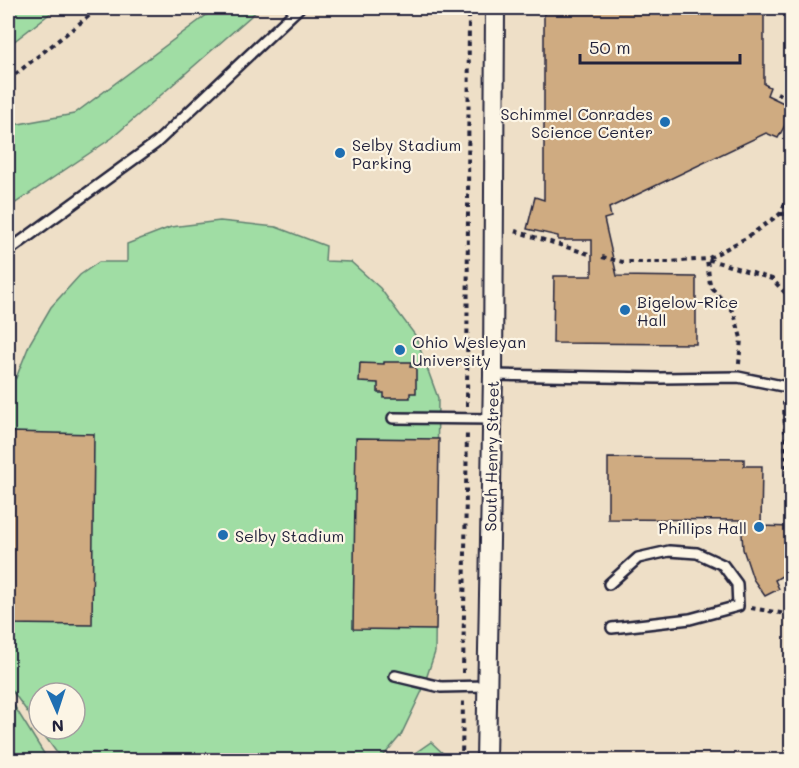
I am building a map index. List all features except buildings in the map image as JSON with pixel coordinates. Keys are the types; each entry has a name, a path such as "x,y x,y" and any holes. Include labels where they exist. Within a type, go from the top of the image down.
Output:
{"street":[{"name":"South Henry Street","path":"486,760 493,375 495,8"}],"lane":[{"path":"8,251 156,143 298,8"},
{"path":"493,375 660,378 738,376 787,387"},
{"path":"393,417 492,419"},
{"path":"609,584 638,558 669,551 697,553 723,565 737,584 738,606 690,619 612,628"},
{"path":"395,676 441,687 488,686"}],"path":[{"path":"8,80 99,8"},
{"path":"462,760 467,419 469,8"},
{"path":"777,93 792,100"},
{"path":"707,259 746,238 780,213 792,189"},
{"path":"780,213 792,214"},
{"path":"515,231 592,255"},
{"path":"602,257 623,261 669,262 707,259 772,279 792,300"},
{"path":"707,259 710,286 734,313 741,338 738,376"},
{"path":"787,387 785,426 787,494 792,497"},
{"path":"785,426 792,436"},
{"path":"738,606 792,615"}],"shaded area":[{"name":"Ohio Wesleyan University","path":"8,8 791,8 791,760 450,760 431,742 405,760 48,760 36,741 87,741 87,681 27,681 27,726 8,696"}],"green space":[{"path":"8,8 57,8 8,46"},
{"path":"216,8 260,8 112,138 8,208 8,126 74,114"},
{"name":"Selby Stadium","path":"220,221 276,227 326,246 325,261 351,262 380,288 415,335 438,398 435,652 422,691 401,735 380,760 62,760 49,741 87,741 87,681 27,681 27,711 8,685 8,364 16,378 30,343 51,307 80,275 99,262 127,262 127,244 171,227"},
{"path":"8,696 27,726 27,741 36,741 48,760 8,760"},
{"path":"431,742 450,760 405,760"}],"waterway":[{"path":"521,759 562,760"}],"place":[{"name":"Schimmel Conrades Science Center","path":"665,122"},
{"name":"Selby Stadium Parking","path":"340,153"},
{"name":"Bigelow-Rice Hall","path":"625,310"},
{"name":"Ohio Wesleyan University","path":"400,350"},
{"name":"Phillips Hall","path":"759,527"},
{"name":"Selby Stadium","path":"223,535"}]}
